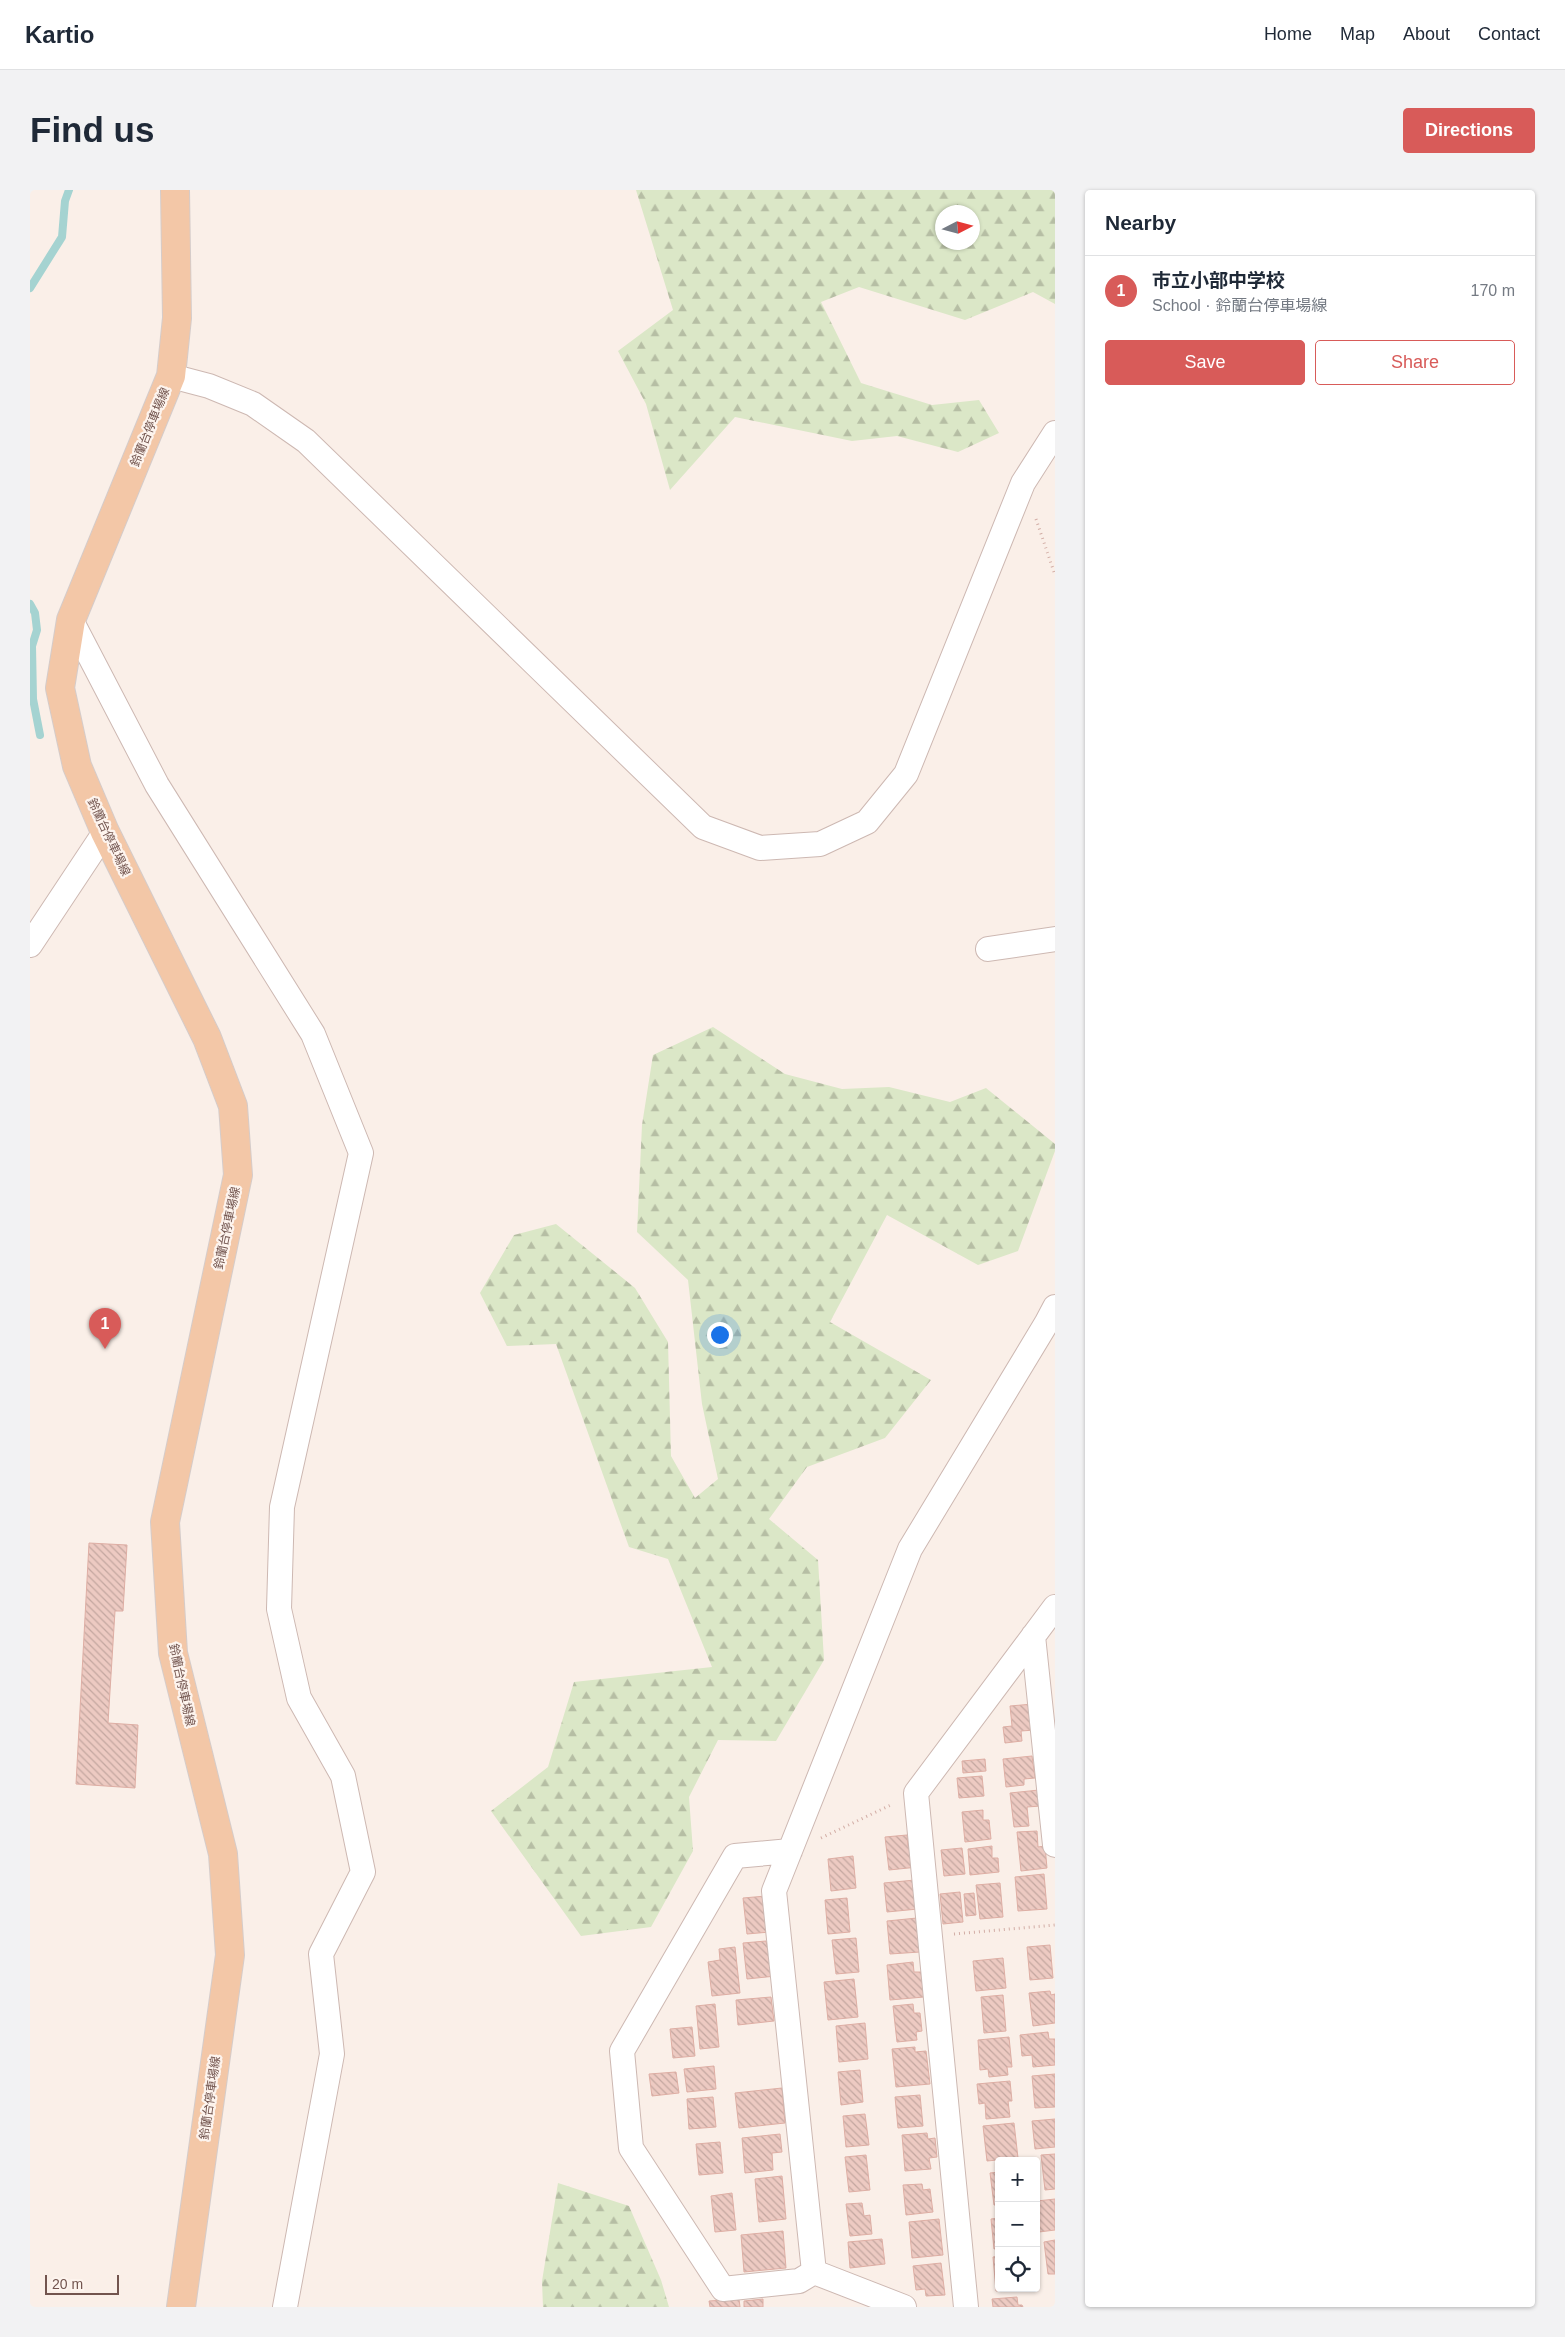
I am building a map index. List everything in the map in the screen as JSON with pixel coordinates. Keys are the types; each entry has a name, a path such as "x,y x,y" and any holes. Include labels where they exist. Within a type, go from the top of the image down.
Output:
{"main road":[{"name":"鈴蘭台停車場線","path":"175,190 177,318 171,376 71,620 60,688 77,766 105,832 207,1038 233,1106 238,1175 165,1522 173,1653 223,1854 230,1955 181,2307"}],"street":[{"path":"171,376 209,386 253,404 306,441 703,827 760,848 820,844 867,822 906,774 1023,483 1055,433"},
{"path":"71,620 157,785 314,1034 362,1153 282,1507 280,1609 297,1689 299,1698 343,1776 363,1872 321,1954 332,2054 285,2307"},
{"path":"30,945 105,832"},
{"path":"988,949 1055,939"},
{"path":"814,2272 774,1891 910,1548 1055,1307"},
{"path":"966,2307 916,1793 1055,1607"},
{"path":"1033,1636 1055,1846"},
{"path":"790,1851 735,1856 622,2051 632,2148 722,2289 799,2281 814,2272"},
{"path":"814,2272 904,2307"}],"path":[{"path":"1023,483 1055,575"},
{"path":"790,1851 807,1845 916,1793"},
{"path":"930,1936 1055,1925"}],"green space":[{"path":"636,190 1055,190 1055,304 1033,292 965,320 859,287 821,302 861,383 932,405 979,400 999,433 958,452 897,436 852,441 735,417 670,490 646,404 618,351 673,310"},
{"path":"713,1027 785,1074 842,1089 889,1087 950,1102 986,1088 1055,1144 1055,1151 1018,1251 978,1265 887,1215 830,1322 931,1380 885,1438 807,1467 769,1519 818,1560 824,1660 776,1741 718,1740 689,1797 693,1851 651,1927 581,1936 491,1811 548,1767 574,1682 712,1667 668,1559 629,1547 556,1344 507,1346 480,1293 514,1235 556,1224 635,1288 668,1342 671,1456 695,1498 718,1479 702,1404 688,1280 637,1232 642,1125 653,1055"},
{"path":"558,2183 629,2206 661,2280 669,2307 543,2307 542,2281"}],"building":[{"path":"89,1543 127,1545 123,1611 115,1611 108,1723 138,1725 135,1788 76,1784"},
{"path":"1033,1704 1035,1730 1021,1731 1022,1741 1005,1743 1003,1727 1012,1726 1010,1706"},
{"path":"1032,1756 1035,1778 1024,1779 1024,1785 1006,1787 1003,1759"},
{"path":"985,1759 986,1771 963,1773 962,1761"},
{"path":"982,1776 984,1796 959,1798 957,1778"},
{"path":"1039,1790 1041,1806 1027,1807 1029,1826 1014,1827 1010,1793"},
{"path":"983,1810 983,1820 989,1820 991,1839 965,1842 962,1812"},
{"path":"1037,1831 1038,1847 1045,1846 1047,1868 1021,1871 1017,1832"},
{"path":"907,1835 908,1846 916,1845 918,1867 889,1870 885,1837"},
{"path":"992,1846 992,1858 998,1858 999,1872 970,1875 968,1849"},
{"path":"962,1848 965,1874 944,1876 941,1850"},
{"path":"853,1856 856,1888 831,1891 828,1859"},
{"path":"1044,1874 1047,1909 1018,1911 1015,1877"},
{"path":"915,1880 918,1909 887,1912 884,1883"},
{"path":"1000,1883 1003,1917 980,1919 976,1885"},
{"path":"960,1892 963,1922 943,1924 940,1894"},
{"path":"974,1893 976,1915 966,1916 964,1894"},
{"path":"766,1896 770,1932 747,1934 743,1898"},
{"path":"847,1898 850,1932 828,1934 825,1900"},
{"path":"917,1918 920,1952 890,1954 887,1921"},
{"path":"856,1938 859,1972 836,1974 832,1940"},
{"path":"766,1941 767,1946 773,1945 776,1976 747,1979 743,1943"},
{"path":"1050,1945 1053,1978 1030,1980 1027,1947"},
{"path":"735,1947 740,1993 712,1996 708,1962 720,1960 719,1949"},
{"path":"1003,1958 1006,1988 976,1991 973,1961"},
{"path":"913,1962 914,1972 921,1972 924,1997 890,2000 887,1965"},
{"path":"854,1979 858,2017 828,2020 824,1982"},
{"path":"1050,1991 1051,1995 1055,1994 1055,2023 1033,2026 1029,1993"},
{"path":"1003,1995 1006,2031 984,2033 981,1997"},
{"path":"771,1997 774,2021 738,2025 736,2000"},
{"path":"715,2004 719,2047 700,2049 696,2006"},
{"path":"913,2004 914,2013 920,2013 922,2031 916,2032 917,2040 897,2042 893,2006"},
{"path":"865,2023 868,2059 839,2062 836,2026"},
{"path":"692,2027 695,2056 673,2058 670,2029"},
{"path":"1048,2032 1049,2039 1055,2039 1055,2065 1033,2067 1032,2055 1022,2056 1020,2035"},
{"path":"1009,2037 1012,2067 1007,2067 1008,2075 989,2077 988,2069 980,2070 978,2040"},
{"path":"915,2047 915,2052 926,2051 930,2084 896,2087 892,2049"},
{"path":"714,2066 716,2089 687,2092 684,2069"},
{"path":"860,2070 863,2102 841,2105 838,2072"},
{"path":"676,2072 679,2093 652,2096 649,2074"},
{"path":"1055,2074 1055,2107 1035,2108 1032,2076"},
{"path":"1010,2081 1012,2101 1008,2101 1010,2117 986,2119 985,2103 979,2104 977,2084"},
{"path":"782,2088 785,2123 739,2128 735,2093"},
{"path":"920,2095 923,2126 898,2128 895,2097"},
{"path":"713,2097 716,2127 689,2129 687,2099"},
{"path":"865,2114 869,2145 846,2147 843,2116"},
{"path":"1055,2119 1055,2147 1035,2149 1032,2121"},
{"path":"1014,2123 1018,2157 995,2157 995,2160 987,2161 983,2126"},
{"path":"927,2133 928,2139 935,2138 937,2157 929,2158 931,2169 905,2171 902,2135"},
{"path":"780,2134 782,2152 772,2153 773,2170 745,2173 742,2138"},
{"path":"720,2142 723,2173 699,2175 696,2144"},
{"path":"1055,2154 1055,2189 1045,2190 1041,2155"},
{"path":"866,2155 870,2190 849,2192 845,2157"},
{"path":"995,2172 995,2205 994,2205 990,2173"},
{"path":"782,2176 786,2219 759,2222 755,2179"},
{"path":"922,2184 923,2190 930,2189 933,2212 906,2215 903,2185"},
{"path":"732,2193 736,2230 715,2232 711,2196"},
{"path":"1055,2199 1055,2230 1040,2232 1040,2201"},
{"path":"862,2203 864,2216 870,2215 872,2234 850,2236 846,2204"},
{"path":"995,2218 994,2249 991,2219"},
{"path":"939,2219 943,2255 912,2258 909,2222"},
{"path":"783,2231 786,2268 744,2272 741,2235"},
{"path":"882,2239 885,2264 850,2268 848,2242"},
{"path":"1055,2240 1055,2274 1048,2274 1044,2242"},
{"path":"993,2257 995,2257 995,2280"},
{"path":"941,2263 945,2295 926,2296 925,2289 916,2290 913,2266"},
{"path":"1017,2297 1018,2305 1023,2307 993,2307 992,2299"},
{"path":"739,2299 740,2307 710,2307 709,2301"},
{"path":"763,2299 763,2307 744,2307 744,2301"}],"waterway":[{"path":"30,288 62,237 65,201 69,190"},
{"path":"30,604 35,613 37,630 32,646 33,699 40,735"}],"place":[{"name":"市立小部中学校","path":"105,1349"}]}
